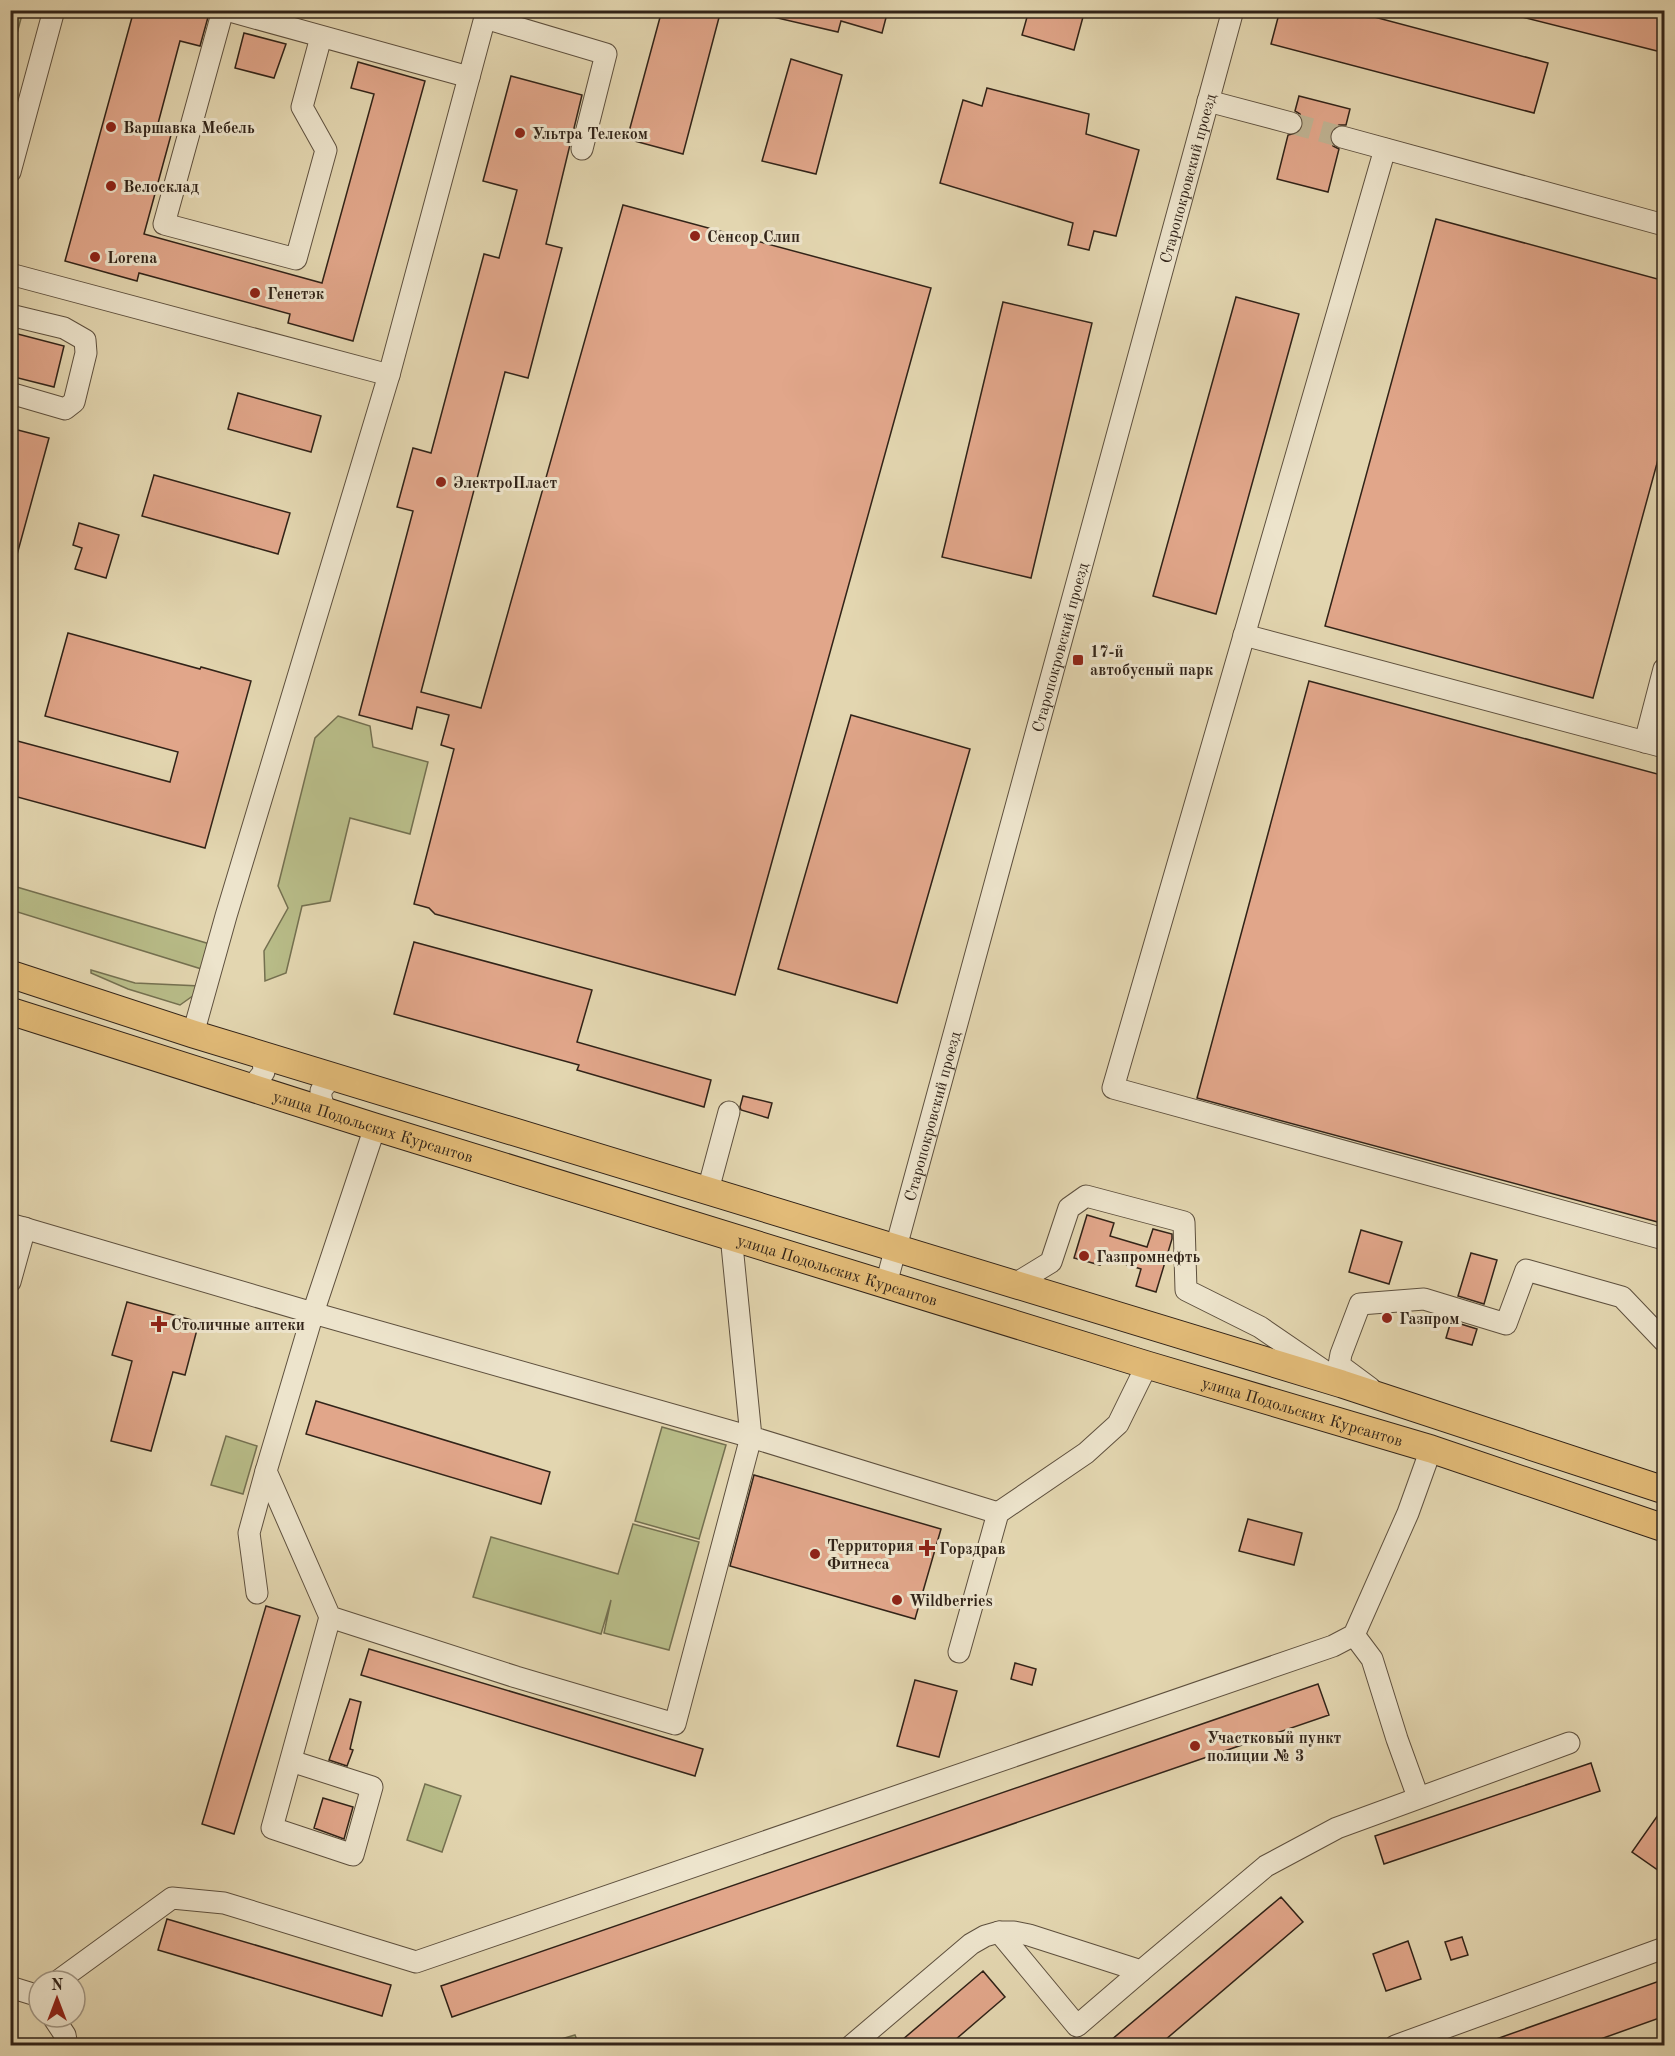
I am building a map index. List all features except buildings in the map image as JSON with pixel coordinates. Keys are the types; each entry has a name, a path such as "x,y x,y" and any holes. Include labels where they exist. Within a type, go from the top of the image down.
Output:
{"main road":[{"path":"10,974 193,1034 1342,1384 1665,1490"},
{"name":"улица Подольских Курсантов","path":"10,1011 333,1114 1147,1365 1431,1449 1665,1528"}],"street":[{"path":"10,172 54,10"},
{"path":"321,37 302,107 326,150 296,260 164,224 224,10 469,77"},
{"name":"Старопокровский проезд","path":"886,1284 1233,10"},
{"path":"193,1034 226,916 389,375 486,14 606,54 582,149"},
{"path":"1208,101 1291,123"},
{"path":"1342,137 1665,225"},
{"path":"1385,149 1113,1088 1665,1239"},
{"path":"11,275 389,375"},
{"path":"10,315 64,328 85,340 86,353 74,402 65,409 10,393"},
{"path":"1244,635 1655,745 1665,669"},
{"path":"242,1084 255,1083 264,1072 263,1059 252,1051"},
{"path":"333,1114 323,1105 321,1091 330,1080 344,1079"},
{"path":"708,1190 729,1112"},
{"path":"257,1593 249,1533 313,1313 375,1127"},
{"path":"1015,1284 1051,1262 1069,1208 1086,1196 1184,1222 1186,1290 1260,1327 1342,1384"},
{"path":"10,1282 18,1226 313,1313 751,1437 998,1513"},
{"path":"330,1617 516,1677 675,1724 751,1437 731,1235"},
{"path":"1383,1397 1339,1365 1360,1304 1424,1299 1506,1324 1526,1270 1622,1297 1665,1341"},
{"path":"959,1652 998,1513 1086,1453 1118,1424 1147,1365"},
{"path":"74,1969 172,1898 224,1903 416,1962 1333,1647 1354,1635 1408,1513 1431,1449"},
{"path":"266,1471 330,1617 291,1761 273,1828 354,1855 372,1787 291,1761"},
{"path":"1354,1635 1372,1659 1418,1797"},
{"path":"999,1932 1077,2026 1266,1866 1337,1828 1569,1743"},
{"path":"851,2046 971,1944 985,1936 999,1932 1029,1935 1141,1971"},
{"path":"1395,2046 1665,1948"},
{"path":"10,1987 27,1992"},
{"path":"61,2029 67,2046"}],"green space":[{"path":"10,11 23,11 11,56"},
{"path":"338,716 370,726 373,747 428,762 410,834 350,818 330,901 302,906 286,973 265,981 264,951 288,908 278,886 315,738"},
{"path":"10,885 220,947 208,971 11,910"},
{"path":"91,970 135,983 200,986 194,995 180,1005 128,989 91,973"},
{"path":"662,1427 726,1445 699,1539 635,1521"},
{"path":"226,1436 257,1446 243,1494 211,1485"},
{"path":"633,1524 699,1542 669,1650 604,1633 611,1600 601,1634 473,1597 491,1537 618,1574"},
{"path":"425,1784 461,1796 442,1852 407,1840"},
{"path":"575,2035 579,2045 541,2045"}],"tunnel":[{"path":"1291,123 1342,137"}],"place":[{"name":"Варшавка Мебель","path":"111,127"},
{"name":"Ультра Телеком","path":"520,133"},
{"name":"Велосклад","path":"111,186"},
{"name":"Сенсор Слип","path":"695,236"},
{"name":"Lorena","path":"95,257"},
{"name":"Генетэк","path":"255,293"},
{"name":"ЭлектроПласт","path":"441,482"},
{"name":"17-й автобусный парк","path":"1078,660"},
{"name":"Газпромнефть","path":"1084,1256"},
{"name":"Газпром","path":"1387,1318"},
{"name":"Столичные аптеки","path":"159,1324"},
{"name":"Горздрав","path":"927,1548"},
{"name":"Территория Фитнеса","path":"815,1554"},
{"name":"Wildberries","path":"897,1600"},
{"name":"Участковый пункт полиции № 3","path":"1195,1746"}]}
